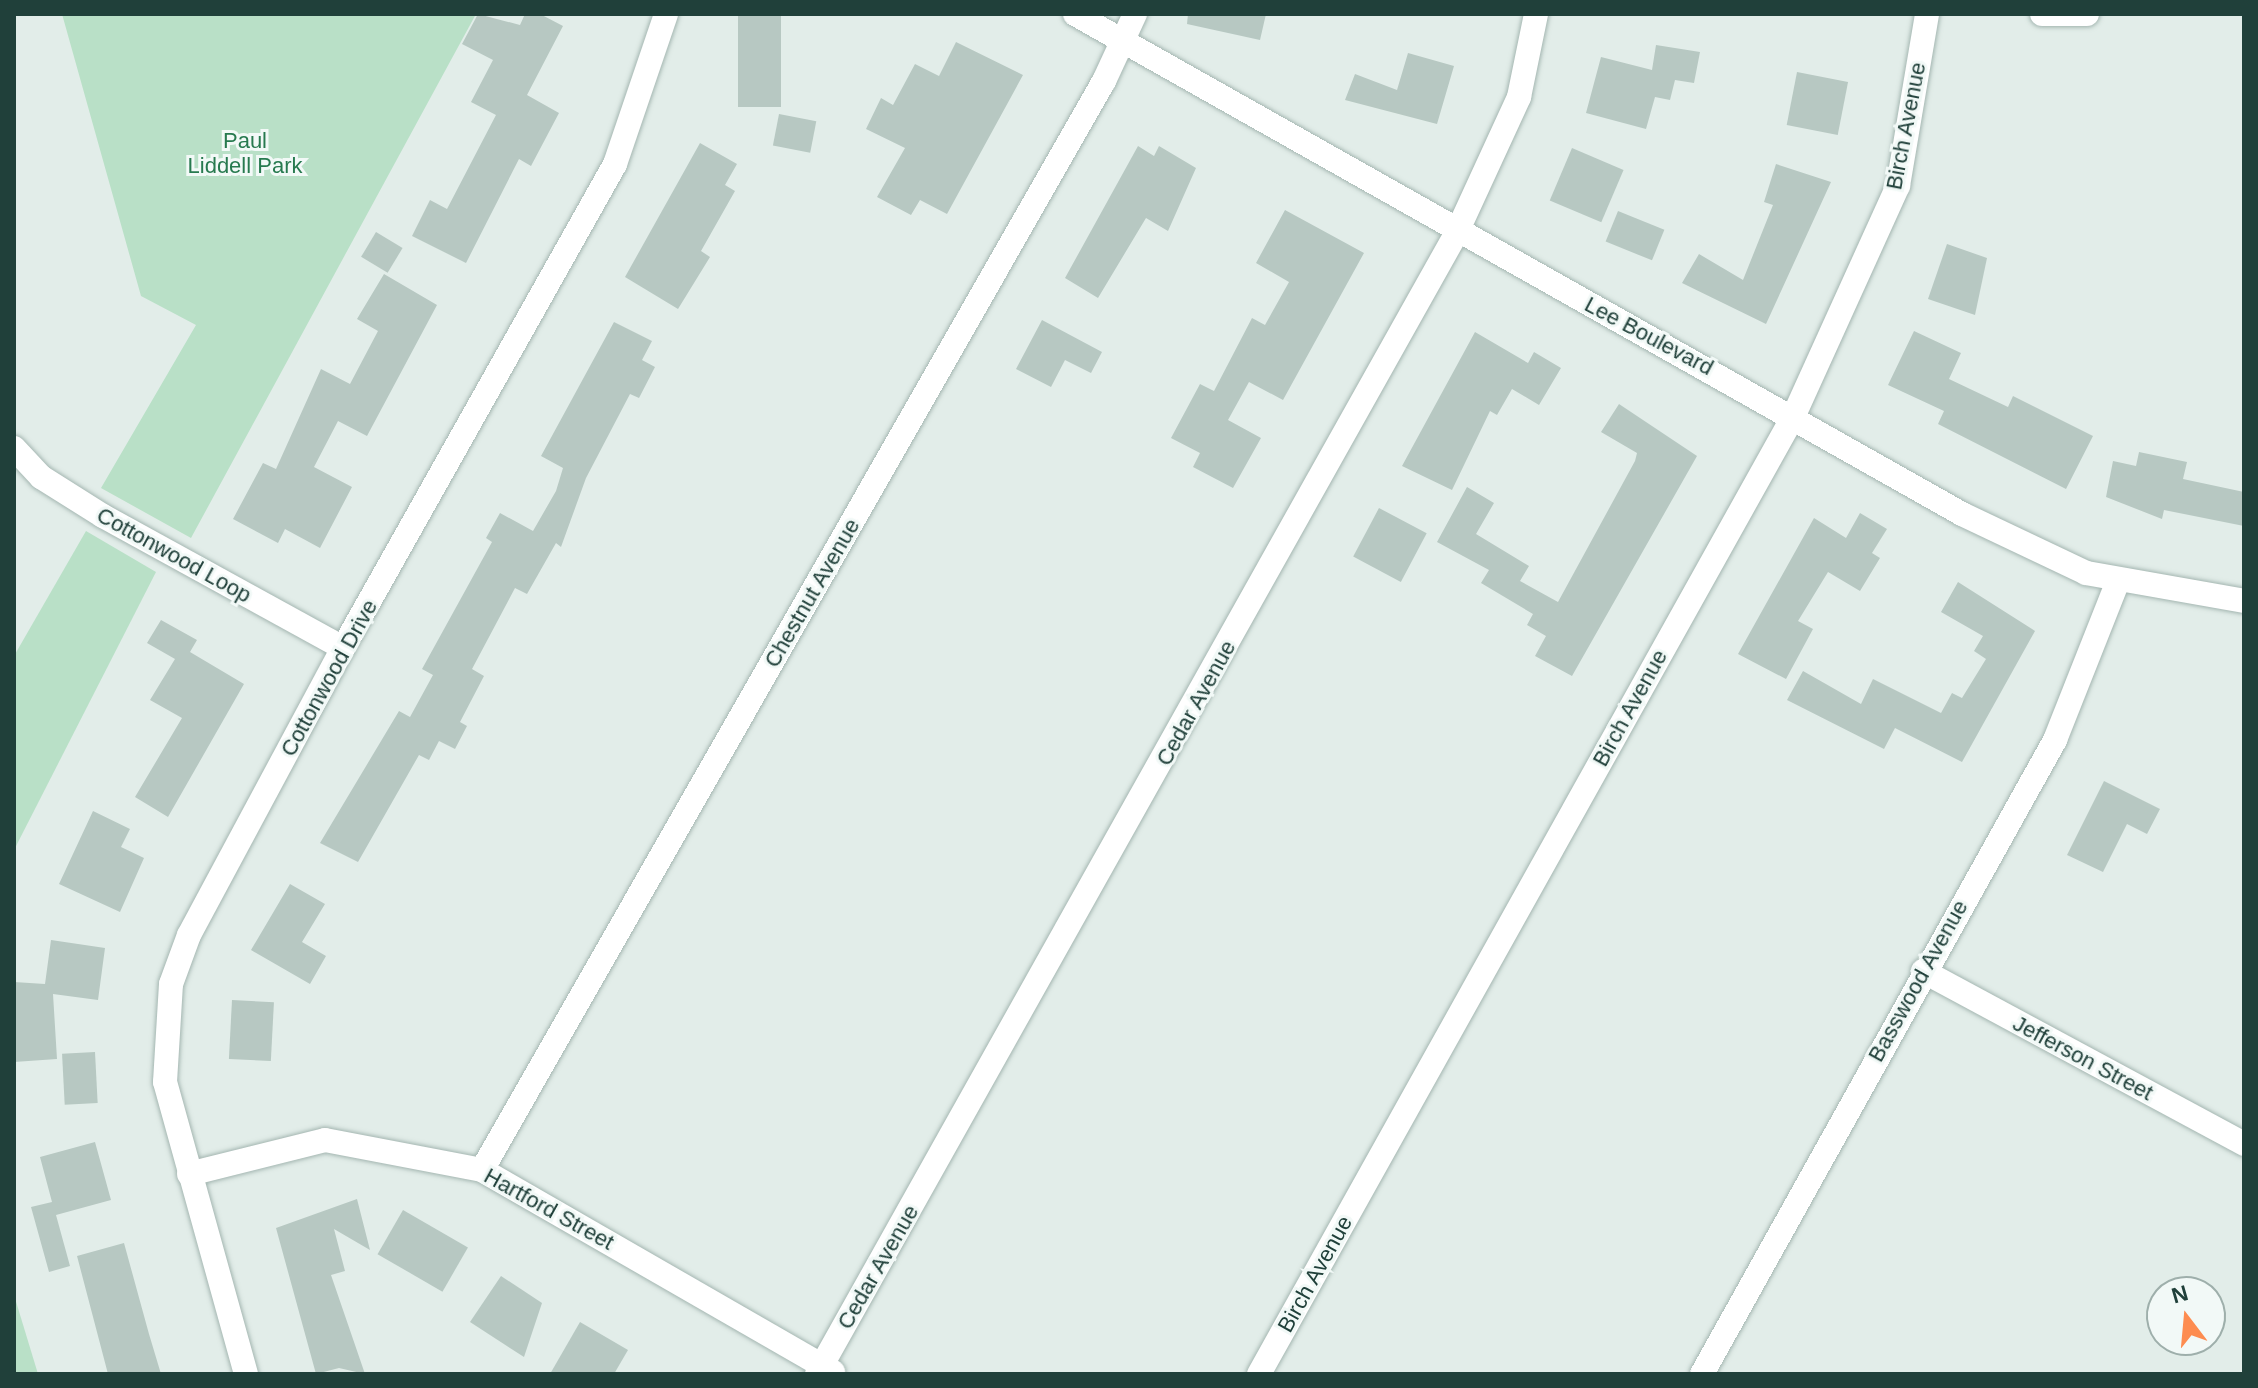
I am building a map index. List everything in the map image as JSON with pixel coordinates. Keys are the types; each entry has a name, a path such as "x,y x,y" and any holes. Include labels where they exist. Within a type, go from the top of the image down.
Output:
{"street":[{"name":"Cottonwood Drive","path":"246,1374 165,1082 171,984 189,935 343,648 615,164 666,14"},
{"name":"Lee Boulevard","path":"1075,14 1127,40 1457,232 1794,415 1962,514 2118,581 2244,601"},
{"name":"Chestnut Avenue","path":"482,1170 1127,40 1135,14"},
{"name":"Cedar Avenue","path":"825,1371 1457,232 1519,97 1536,14"},
{"name":"Birch Avenue","path":"1259,1374 1794,415 1898,186 1927,14"},
{"path":"2042,14 2087,14"},
{"name":"Cottonwood Loop","path":"14,448 41,477 103,516 343,648"},
{"name":"Basswood Avenue","path":"1702,1374 1923,971 2061,729 2118,581"},
{"name":"Jefferson Street","path":"1923,971 2244,1144"},
{"name":"Hartford Street","path":"189,1174 325,1140 482,1170 825,1371"}],"green space":[{"name":"Paul Liddell Park","path":"62,14 476,14 191,538 101,488 196,325 141,296"},
{"path":"86,531 156,572 14,850 14,656"},
{"path":"14,1295 38,1374 14,1374"}],"building":[{"path":"478,14 520,25 525,14 540,14 563,26 527,95 559,113 531,166 519,159 466,263 412,236 430,200 447,209 496,115 471,102 493,60 462,44"},
{"path":"738,14 781,14 781,107 738,107"},
{"path":"1188,14 1266,14 1260,40 1187,24"},
{"path":"956,42 1023,75 947,214 920,200 911,215 877,197 905,148 866,129 881,98 893,105 915,64 939,76"},
{"path":"1656,45 1700,52 1694,83 1675,80 1670,100 1655,97 1646,129 1586,113 1601,57 1652,70"},
{"path":"1408,53 1454,66 1437,124 1345,100 1355,74 1397,90"},
{"path":"1797,72 1848,82 1838,135 1787,125"},
{"path":"779,114 816,121 810,153 773,145"},
{"path":"700,143 737,164 725,185 735,191 701,251 710,257 678,309 625,277"},
{"path":"1138,146 1154,156 1159,146 1196,168 1168,231 1146,218 1098,298 1065,278"},
{"path":"1572,148 1624,170 1601,222 1550,200"},
{"path":"1776,164 1831,182 1766,324 1682,283 1699,254 1743,280 1773,205 1764,202"},
{"path":"1285,210 1364,253 1283,400 1249,382 1228,420 1261,438 1233,488 1193,467 1200,453 1171,438 1200,384 1214,391 1252,318 1265,325 1289,282 1256,263"},
{"path":"1618,211 1664,230 1652,260 1606,242"},
{"path":"376,232 403,248 388,273 361,257"},
{"path":"1947,244 1987,258 1975,315 1928,299"},
{"path":"384,274 437,305 367,436 338,421 314,467 352,487 320,548 285,529 278,543 233,519 263,463 276,469 321,369 350,384 378,331 357,319"},
{"path":"1042,320 1102,352 1091,373 1065,360 1051,387 1016,369"},
{"path":"614,322 652,341 642,360 655,367 639,398 630,394 586,478 561,547 556,543 527,594 515,588 472,669 484,676 460,722 467,726 455,749 439,741 429,760 419,755 358,862 320,843 399,711 410,717 433,675 422,669 492,542 486,538 500,513 533,531 556,491 563,468 541,456"},
{"path":"1914,331 1961,353 1949,379 2008,407 2013,396 2093,436 2066,489 1938,424 1944,411 1888,385"},
{"path":"1475,332 1528,363 1534,352 1561,368 1539,405 1512,389 1497,415 1490,411 1452,490 1402,466"},
{"path":"1619,404 1697,456 1572,676 1535,656 1546,636 1527,625 1533,614 1481,583 1489,570 1437,542 1467,487 1494,503 1476,534 1529,566 1520,581 1558,602 1635,461 1637,453 1601,432"},
{"path":"2139,452 2187,462 2183,479 2244,492 2244,526 2164,510 2162,519 2106,497 2113,461 2136,466"},
{"path":"1379,508 1427,533 1401,582 1353,557"},
{"path":"1860,513 1887,529 1872,553 1880,558 1860,591 1828,572 1798,621 1813,629 1786,679 1738,654 1814,518 1846,538"},
{"path":"1958,582 2035,631 1962,762 1895,728 1884,749 1787,700 1803,671 1861,704 1873,679 1941,713 1952,693 1962,698 1986,659 1974,651 1983,636 1941,612"},
{"path":"161,620 197,640 190,652 244,684 168,817 135,797 182,718 150,700 175,659 147,643"},
{"path":"2104,781 2160,809 2147,834 2127,824 2103,872 2067,855"},
{"path":"93,811 130,829 121,847 144,858 120,912 59,884"},
{"path":"290,884 325,904 302,942 326,956 310,984 251,950"},
{"path":"51,940 105,948 98,1000 53,994 57,1059 14,1062 14,982 45,984"},
{"path":"232,1000 274,1002 271,1061 229,1059"},
{"path":"95,1052 98,1103 65,1105 62,1054"},
{"path":"95,1142 111,1200 56,1215 70,1266 49,1272 31,1207 52,1202 40,1157"},
{"path":"357,1199 370,1250 334,1229 345,1271 331,1275 365,1374 339,1368 316,1374 276,1228"},
{"path":"403,1210 468,1248 442,1292 377,1254"},
{"path":"124,1243 161,1374 108,1374 77,1256"},
{"path":"501,1276 542,1303 524,1357 470,1322"},
{"path":"580,1322 628,1350 614,1374 550,1374"}]}
